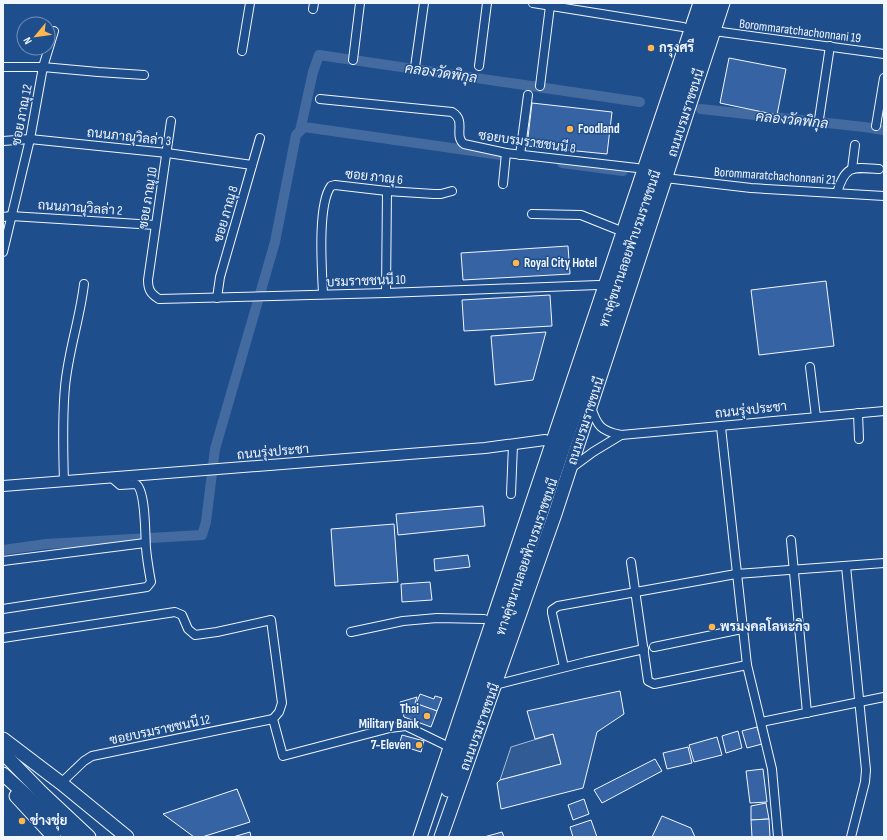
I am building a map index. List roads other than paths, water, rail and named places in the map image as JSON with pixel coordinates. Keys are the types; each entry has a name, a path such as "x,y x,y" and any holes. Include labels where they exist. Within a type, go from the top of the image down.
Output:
{"main road":[{"path":"412,837 598,285 683,26 692,3"},
{"name":"ทางคู่ขนานลอยฟ้าบรมราชชนนี","path":"420,837 700,3"},
{"name":"ทางคู่ขนานลอยฟ้าบรมราชชนนี","path":"432,837 713,3"},
{"name":"ถนนบรมราชชนนี","path":"441,837 495,686 591,407 723,3"},
{"path":"3,739 61,783 126,837"},
{"path":"3,753 42,793 89,837"},
{"path":"3,774 72,837"},
{"path":"3,782 54,837"}],"street":[{"path":"242,51 250,3"},
{"path":"353,60 360,3"},
{"path":"415,67 424,3"},
{"path":"479,66 487,3"},
{"path":"533,3 683,26"},
{"path":"540,86 550,6"},
{"name":"Borommaratchachonnani 19","path":"714,31 884,54"},
{"path":"819,119 830,46"},
{"name":"ซอย ภาณุ 12","path":"3,252 7,216 30,139 47,56"},
{"path":"3,67 44,67 144,75"},
{"path":"876,126 884,78"},
{"path":"520,155 528,95"},
{"name":"ซอยบรมราชชนนี 8","path":"320,99 452,112 460,121 460,137 461,142 464,144 520,155 636,168"},
{"name":"ซอย ภาณุ 10","path":"148,280 155,225 167,153 170,121"},
{"name":"ซอย ภาณุ 8","path":"217,298 220,277 260,138"},
{"name":"ถนนภาณุวิลล่า 3","path":"3,141 30,139 167,153 252,165"},
{"path":"852,169 855,145"},
{"path":"503,184 506,153"},
{"path":"837,193 848,171 861,168 879,170"},
{"name":"Borommaratchachonnani 21","path":"665,178 751,188 884,196"},
{"name":"ซอย ภาณุ 6","path":"323,294 321,234 329,188 335,185 387,191 434,194 452,191"},
{"path":"386,293 387,191"},
{"path":"532,214 581,215 616,229"},
{"name":"ถนนภาณุวิลล่า 2","path":"7,216 155,225"},
{"name":"บรมราชชนนี 10","path":"148,280 148,288 152,294 159,299 264,297 598,285"},
{"path":"64,482 63,428 65,386 70,355 82,302 84,284"},
{"path":"810,367 816,417"},
{"name":"ถนนรุ่งประชา","path":"591,407 594,418 603,430 608,433 621,435 884,411"},
{"path":"858,413 859,439"},
{"path":"720,427 747,665 772,769 778,837"},
{"name":"ถนนรุ่งประชา","path":"569,470 621,435"},
{"name":"ถนนรุ่งประชา","path":"3,486 462,450 545,440"},
{"path":"511,494 513,445"},
{"path":"3,610 147,587 151,582 143,504 138,486 133,484 120,485 112,478"},
{"path":"791,540 807,713"},
{"path":"3,561 146,543"},
{"path":"631,562 647,678 651,683 654,684 747,665"},
{"path":"564,667 552,613 552,610 558,606 736,574 884,563"},
{"path":"846,566 865,748 865,782 851,837"},
{"path":"3,638 175,612 182,615 188,629 195,635 217,632 271,620 282,703 279,712 273,719 283,756 390,728 406,726 443,744"},
{"path":"351,632 403,621 437,618 484,620"},
{"path":"654,647 742,628"},
{"path":"495,686 564,667 644,649"},
{"path":"761,722 884,697"},
{"name":"ซอยบรมราชชนนี 12","path":"61,783 84,761 92,756 273,719"}],"waterway":[{"name":"คลองวัดพิกุล","path":"300,131 313,72 319,55 640,102"},
{"name":"คลองวัดพิกุล","path":"701,109 884,130"},
{"path":"3,550 46,544 202,535 206,522 215,449 275,242 296,135 304,127 501,155"},
{"path":"562,163 623,171"}],"place":[{"name":"กรุงศรี","path":"651,48"},
{"name":"Foodland","path":"570,129"},
{"name":"Royal City Hotel","path":"516,263"},
{"name":"พรมงคลโลหะกิจ","path":"712,627"},
{"name":"Thai Military Bank","path":"427,716"},
{"name":"7-Eleven","path":"419,745"},
{"name":"ช่างชุ่ย","path":"22,821"}]}
